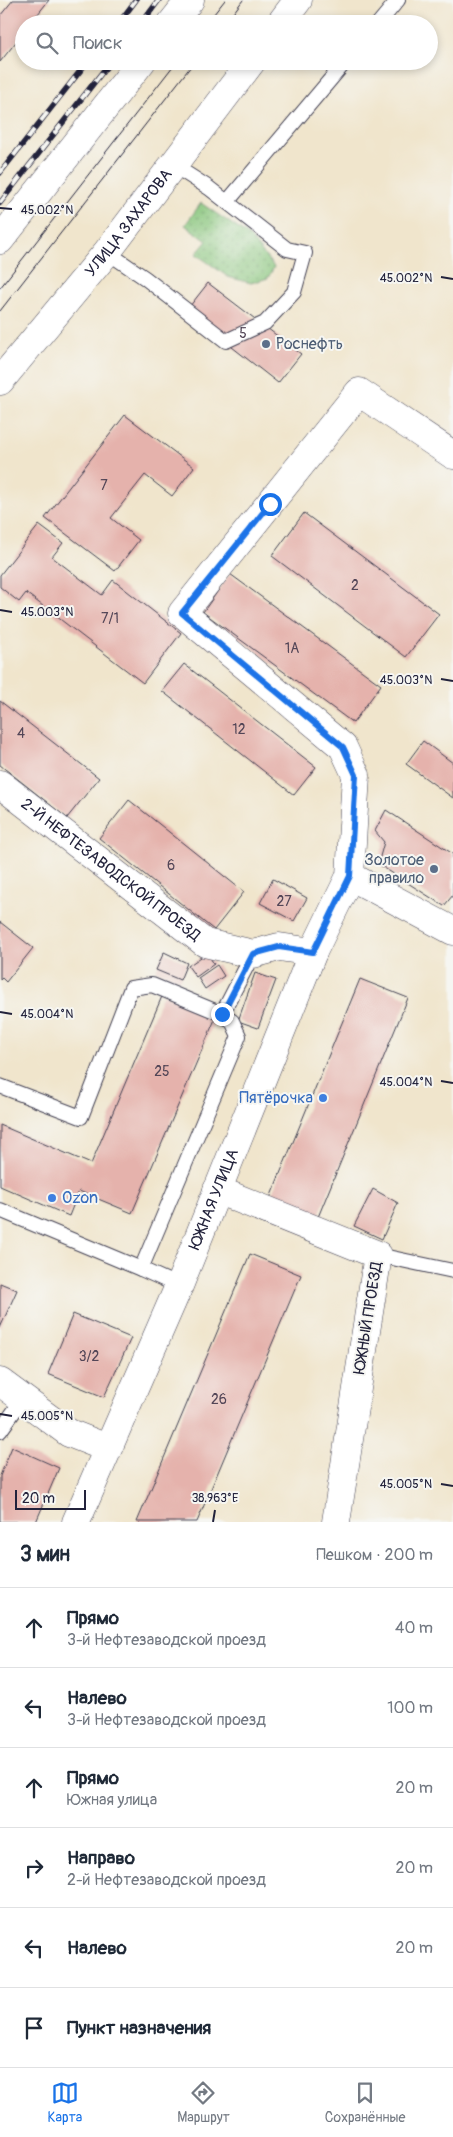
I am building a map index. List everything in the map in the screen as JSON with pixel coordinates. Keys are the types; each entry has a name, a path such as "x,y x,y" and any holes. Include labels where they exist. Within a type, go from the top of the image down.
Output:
{"street":[{"path":"179,15 190,0"},
{"path":"287,15 298,0"},
{"path":"0,240 135,70"},
{"name":"УЛИЦА ЗАХАРОВА","path":"0,381 108,252 245,70"},
{"path":"453,455 359,392 182,613 343,747 356,775 350,876 453,930"},
{"name":"2-Й НЕФТЕЗАВОДСКОЙ ПРОЕЗД","path":"0,784 205,943 253,954 279,947 313,952"},
{"name":"ЮЖНАЯ УЛИЦА","path":"76,1522 179,1286 313,952 350,876"},
{"name":"ЮЖНЫЙ ПРОЕЗД","path":"217,1190 378,1254 336,1522"},
{"path":"0,1382 69,1433 108,1448"}],"lane":[{"path":"386,15 398,0"},
{"path":"227,202 338,70"},
{"path":"108,252 145,278 226,341 265,323 294,292 305,253 287,248 227,202 174,165"},
{"path":"222,1014 253,954"},
{"path":"0,1086 82,1117 131,988 152,985 222,1014 232,1021 238,1036 141,1269"},
{"path":"0,1210 179,1286"},
{"path":"378,1254 453,1271"},
{"path":"0,1431 22,1400"}],"green space":[{"path":"201,203 249,236 274,267 268,278 251,283 228,277 196,254 207,241 185,225"}],"building":[{"path":"13,0 49,0 37,15 15,15 15,43 0,62 0,16"},
{"path":"208,283 301,354 278,383 186,311"},
{"path":"125,415 194,467 172,496 145,475 111,518 139,540 115,571 45,518"},
{"path":"304,513 439,614 406,657 272,556"},
{"path":"39,525 63,543 52,557 102,595 113,580 181,633 143,683 26,593 19,602 0,587 0,575"},
{"path":"230,574 381,685 353,723 203,612"},
{"path":"184,664 316,767 294,795 162,691"},
{"path":"0,701 99,778 67,818 0,765"},
{"path":"423,741 453,763 453,798 406,764"},
{"path":"129,800 244,892 214,930 99,838"},
{"path":"386,810 453,854 453,895 444,906 378,864 384,842 375,831"},
{"path":"273,879 307,898 294,921 260,903"},
{"path":"0,922 33,948 6,982 2,978 0,980"},
{"path":"164,952 187,963 180,980 156,970"},
{"path":"207,953 214,964 196,977 188,966"},
{"path":"217,965 224,976 205,989 198,978"},
{"path":"255,973 276,980 258,1028 238,1021"},
{"path":"360,979 408,998 316,1222 268,1203"},
{"path":"163,994 216,1017 132,1213 79,1191 69,1216 0,1186 0,1125 91,1164"},
{"path":"373,1189 398,1203 382,1239 354,1226"},
{"path":"250,1254 301,1275 197,1522 137,1522"},
{"path":"0,1283 17,1290 0,1328"},
{"path":"73,1314 131,1338 104,1397 48,1374"},
{"path":"12,1447 59,1468 36,1522 0,1522 0,1476"}],"tram line":[{"path":"213,15 225,0"},
{"path":"232,15 243,0"},
{"path":"0,288 170,70"},
{"path":"0,311 188,70"}],"railway":[{"path":"125,15 136,0"},
{"path":"148,15 159,0"},
{"path":"0,173 81,70"},
{"path":"0,203 104,70"}],"place":[{"name":"Роснефть","path":"266,344"},
{"name":"Золотое правило","path":"434,869"},
{"name":"Пятёрочка","path":"323,1098"},
{"name":"Ozon","path":"52,1198"}],"route":[{"path":"222,1014 253,954 279,947 313,952 350,876 356,775 343,747 182,613 270,504"}]}
